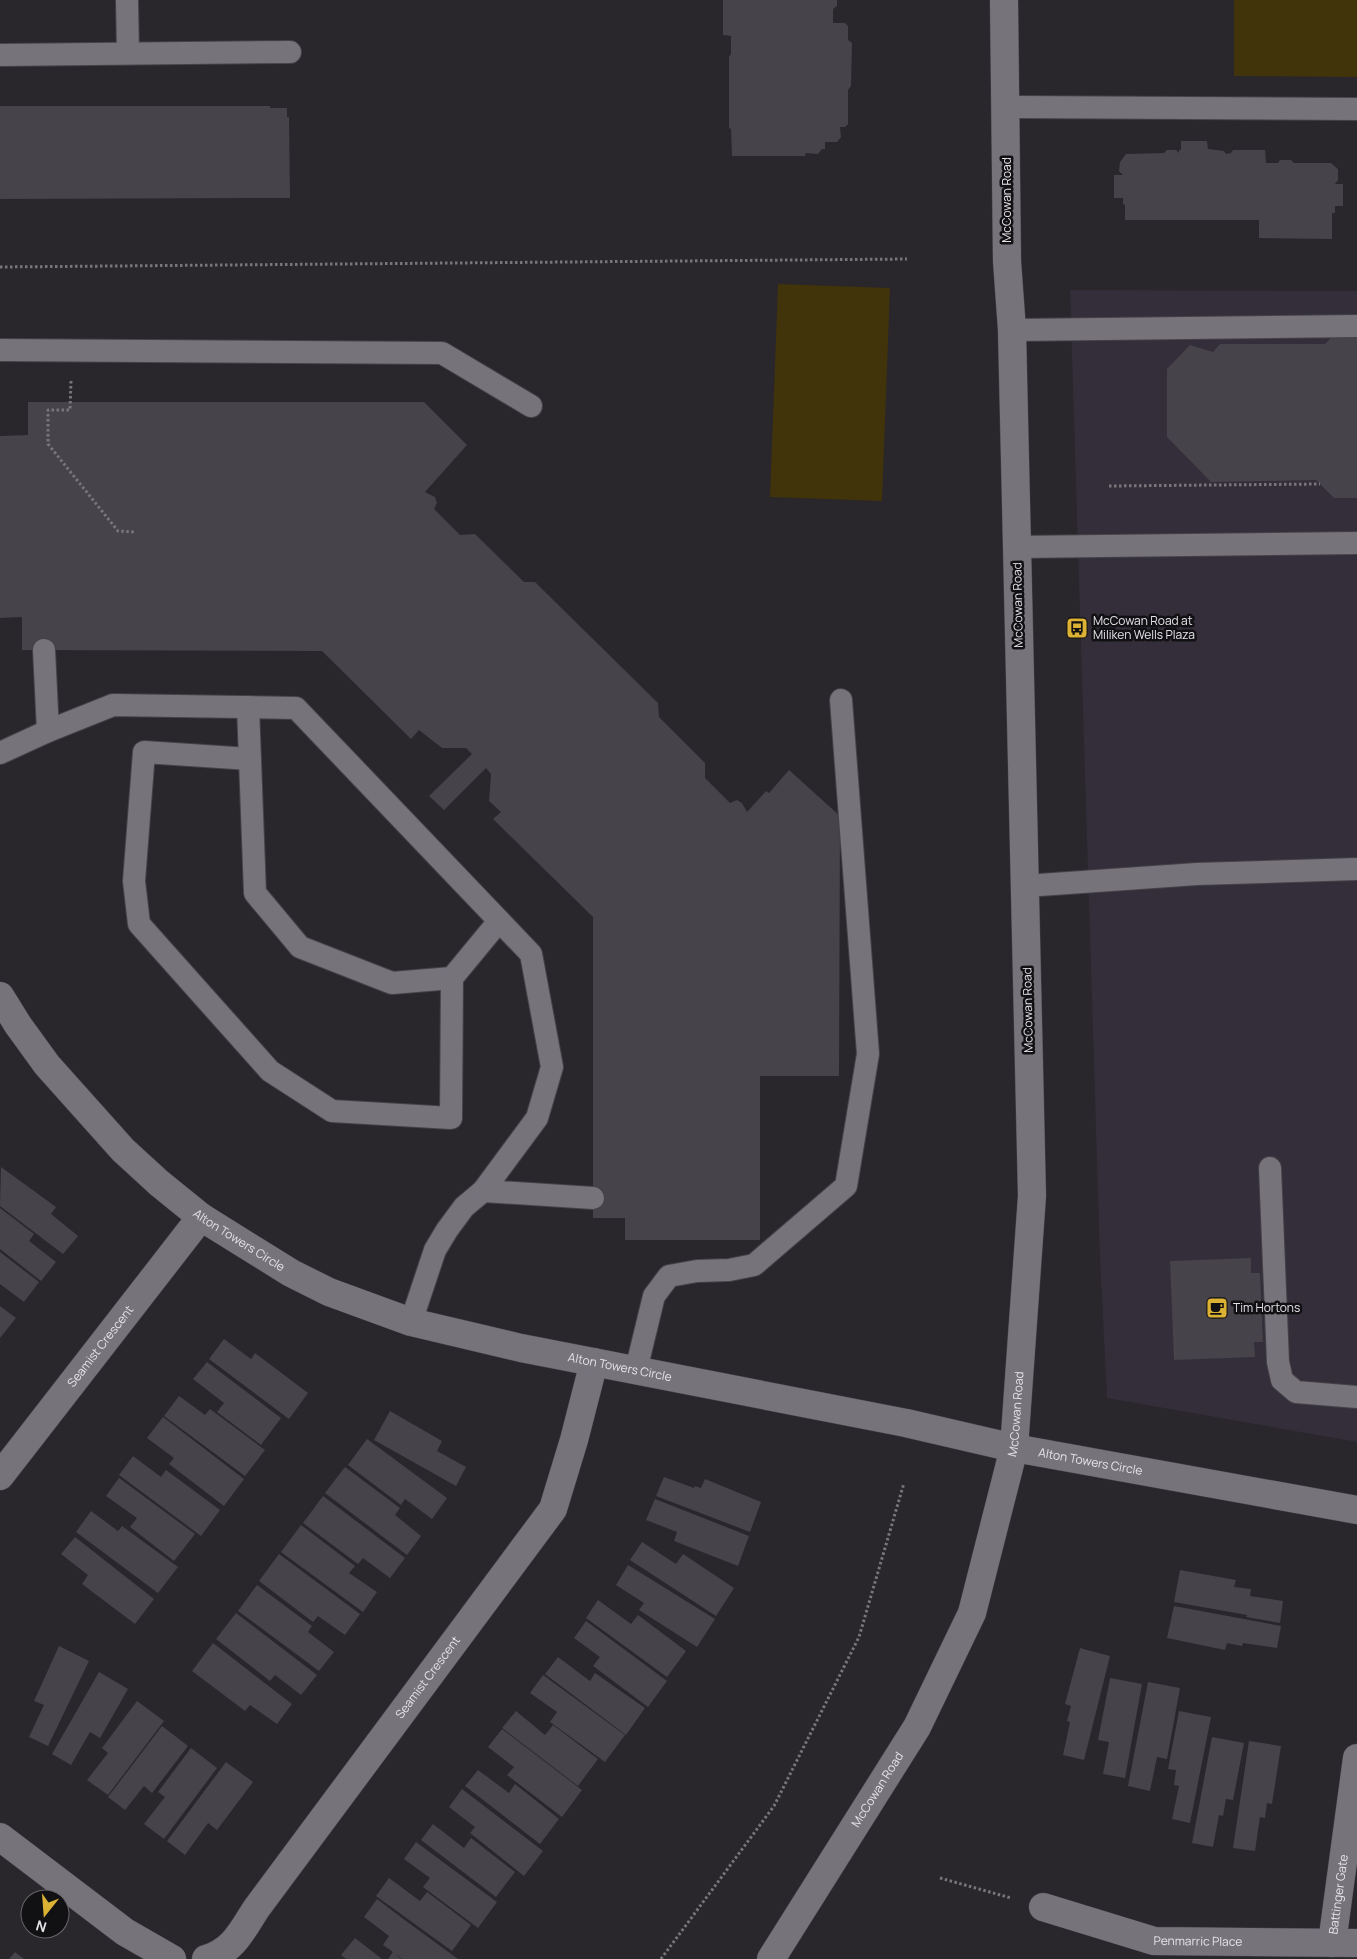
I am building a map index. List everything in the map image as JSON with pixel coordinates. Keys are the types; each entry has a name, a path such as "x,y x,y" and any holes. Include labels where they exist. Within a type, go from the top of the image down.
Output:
{"street":[{"name":"McCowan Road","path":"771,1959 917,1727 972,1613 1014,1448 1032,1196 1012,330 1007,261 1004,0"},
{"name":"Alton Towers Circle","path":"0,996 47,1065 79,1103 123,1150 159,1183 201,1218 291,1273 330,1292 411,1322 522,1348 906,1423 916,1427 1014,1448 1357,1510"},
{"name":"Seamist Crescent","path":"0,1476 201,1218"},
{"name":"Seamist Crescent","path":"206,1959 218,1956 236,1941 256,1909 553,1509 574,1440 594,1362"},
{"name":"Battinger Gate","path":"1344,1943 1357,1758"},
{"path":"0,1837 125,1932 172,1959"},
{"name":"Penmarric Place","path":"1043,1907 1154,1941 1344,1943"}],"lane":[{"path":"127,0 128,53"},
{"path":"0,54 290,52"},
{"path":"1006,107 1357,109"},
{"path":"1012,330 1357,326"},
{"path":"0,350 442,353 531,406"},
{"path":"1017,547 1357,543"},
{"path":"44,650 48,731"},
{"path":"636,1370 654,1296 669,1276 697,1271 729,1270 754,1265 846,1186 868,1054 841,700"},
{"path":"0,754 48,731 113,705 296,708 531,954 552,1067 537,1118 483,1191 464,1207 447,1230 435,1250 411,1322"},
{"path":"248,707 255,894 300,947 392,983 452,978"},
{"path":"250,759 144,752 134,880 139,924 270,1070 332,1111 451,1118 452,978 499,921"},
{"path":"1025,886 1197,874 1357,869"},
{"path":"1270,1168 1278,1362 1282,1380 1296,1392 1357,1397"},
{"path":"483,1191 593,1198"}],"path":[{"path":"0,267 907,259"},
{"path":"71,402 70,410 48,410 48,444 118,532 134,532"},
{"path":"1109,486 1320,484"},
{"path":"661,1959 774,1806 859,1637 904,1483"},
{"path":"940,1878 1043,1907"}],"shaded area":[{"path":"1234,0 1357,0 1357,77 1234,76"},
{"path":"778,284 890,288 882,501 770,497"},
{"path":"1070,290 1357,291 1357,1442 1107,1398 1100,1259"}],"building":[{"path":"723,0 837,0 837,6 833,9 833,23 845,23 848,26 848,40 852,43 851,86 848,90 848,124 845,127 840,127 841,137 837,142 825,142 825,149 822,149 818,154 806,153 805,156 732,156 731,129 729,128 729,57 731,54 731,36 723,35"},
{"path":"0,106 270,106 270,108 287,108 287,117 289,117 290,198 0,199"},
{"path":"1181,141 1207,141 1208,149 1224,151 1226,154 1231,153 1233,150 1265,150 1266,163 1291,160 1294,163 1331,163 1338,169 1338,180 1335,184 1343,184 1343,206 1335,206 1335,213 1332,213 1332,239 1259,238 1259,220 1125,220 1123,198 1114,198 1114,175 1123,175 1119,171 1120,162 1126,154 1164,153 1167,150 1176,150 1179,153"},
{"path":"1334,335 1357,335 1357,498 1334,498 1316,480 1211,482 1167,437 1167,369 1190,345 1213,352 1220,344 1325,344"},
{"path":"28,402 424,402 467,445 425,492 435,497 437,503 434,509 460,535 475,534 524,582 535,582 658,703 659,717 705,763 705,778 730,803 737,800 742,803 747,812 766,791 769,793 789,770 840,816 839,1076 760,1076 760,1240 625,1240 625,1218 593,1218 593,917 493,819 501,812 489,801 491,774 486,768 444,810 429,796 472,754 466,748 442,748 419,730 411,739 322,651 22,650 22,617 0,618 0,436 28,435"},
{"path":"1,1167 56,1207 51,1214 78,1236 63,1254 0,1206"},
{"path":"0,1208 34,1234 29,1241 56,1262 41,1281 0,1249"},
{"path":"0,1252 39,1282 24,1302 0,1284"},
{"name":"Tim Hortons","path":"1251,1258 1251,1273 1260,1273 1263,1342 1254,1342 1255,1357 1174,1360 1170,1261"},
{"path":"0,1306 16,1318 0,1338"},
{"path":"224,1339 251,1359 255,1353 308,1393 289,1419 209,1359"},
{"path":"207,1362 281,1418 261,1445 217,1412 224,1403 193,1379"},
{"path":"179,1396 205,1415 210,1409 265,1450 245,1476 164,1416"},
{"path":"390,1411 442,1441 437,1451 466,1467 456,1486 374,1440"},
{"path":"163,1417 244,1479 224,1506 169,1464 174,1458 147,1438"},
{"path":"367,1439 447,1498 432,1519 405,1499 401,1505 348,1465"},
{"path":"133,1456 161,1477 166,1470 220,1510 201,1536 119,1475"},
{"path":"345,1467 400,1508 395,1515 421,1536 407,1555 325,1493"},
{"path":"664,1477 694,1488 695,1486 701,1488 705,1479 761,1502 750,1532 656,1496"},
{"path":"119,1478 195,1534 174,1561 130,1527 137,1518 106,1496"},
{"path":"323,1496 405,1558 390,1578 363,1558 358,1564 303,1523"},
{"path":"655,1499 749,1536 738,1566 674,1541 677,1532 646,1520"},
{"path":"91,1511 118,1531 122,1526 178,1567 158,1593 76,1532"},
{"path":"301,1525 355,1566 349,1573 377,1592 363,1612 281,1552"},
{"path":"75,1537 154,1599 135,1624 82,1584 88,1575 61,1554"},
{"path":"642,1542 676,1564 683,1554 734,1588 716,1616 630,1560"},
{"path":"279,1554 360,1614 345,1635 318,1616 313,1622 259,1581"},
{"path":"628,1565 715,1619 697,1647 639,1610 644,1603 616,1585"},
{"path":"1180,1570 1236,1580 1234,1587 1251,1589 1250,1596 1283,1601 1280,1623 1174,1602"},
{"path":"257,1585 312,1626 308,1632 334,1652 319,1671 238,1611"},
{"path":"598,1600 631,1624 638,1615 686,1651 667,1677 586,1618"},
{"path":"1174,1606 1281,1626 1277,1648 1243,1643 1242,1646 1227,1643 1225,1650 1167,1638"},
{"path":"236,1613 317,1675 301,1695 275,1675 270,1681 216,1639"},
{"path":"586,1621 667,1681 648,1707 593,1666 600,1657 574,1638"},
{"path":"213,1643 292,1704 277,1724 250,1705 245,1711 192,1671"},
{"path":"59,1646 89,1661 48,1746 29,1737 44,1705 34,1701"},
{"path":"1080,1648 1110,1656 1084,1760 1063,1755 1070,1722 1067,1721 1071,1706 1065,1704"},
{"path":"558,1657 590,1681 595,1673 645,1708 626,1735 545,1674"},
{"path":"99,1672 128,1689 100,1738 90,1732 71,1765 52,1754"},
{"path":"543,1675 625,1735 605,1762 550,1722 557,1712 530,1693"},
{"path":"1110,1678 1142,1684 1125,1778 1103,1774 1109,1742 1098,1740"},
{"path":"1148,1682 1180,1688 1167,1759 1157,1757 1150,1791 1128,1786"},
{"path":"137,1701 164,1721 108,1795 87,1780 108,1753 102,1748"},
{"path":"516,1711 545,1735 553,1725 598,1759 578,1786 502,1728"},
{"path":"1179,1711 1211,1717 1190,1823 1172,1819 1179,1786 1174,1785 1176,1770 1168,1769"},
{"path":"162,1726 188,1746 152,1793 144,1786 125,1810 108,1797"},
{"path":"502,1729 582,1790 562,1817 507,1775 514,1767 488,1747"},
{"path":"1212,1737 1244,1743 1233,1800 1226,1799 1223,1816 1219,1815 1213,1847 1192,1843"},
{"path":"1249,1741 1281,1746 1272,1804 1267,1803 1265,1818 1260,1817 1255,1851 1233,1848"},
{"path":"191,1748 217,1768 164,1839 144,1824 165,1797 158,1792"},
{"path":"226,1762 253,1782 217,1830 208,1823 185,1855 167,1841"},
{"path":"478,1770 509,1793 515,1784 559,1819 540,1844 465,1786"},
{"path":"462,1789 543,1851 524,1876 470,1833 475,1827 449,1807"},
{"path":"433,1824 464,1848 471,1838 515,1872 496,1897 421,1840"},
{"path":"416,1842 497,1902 478,1928 423,1887 430,1878 404,1859"},
{"path":"389,1878 420,1901 427,1892 471,1925 452,1951 376,1896"},
{"path":"377,1899 458,1959 402,1959 395,1953 401,1959 388,1959 393,1952 383,1945 389,1936 364,1917"},
{"path":"355,1938 382,1959 346,1959 341,1955"},
{"path":"15,1952 24,1959 9,1959"}],"place":[{"name":"McCowan Road at Miliken Wells Plaza","path":"1077,628"},
{"name":"Tim Hortons","path":"1217,1308"}]}
